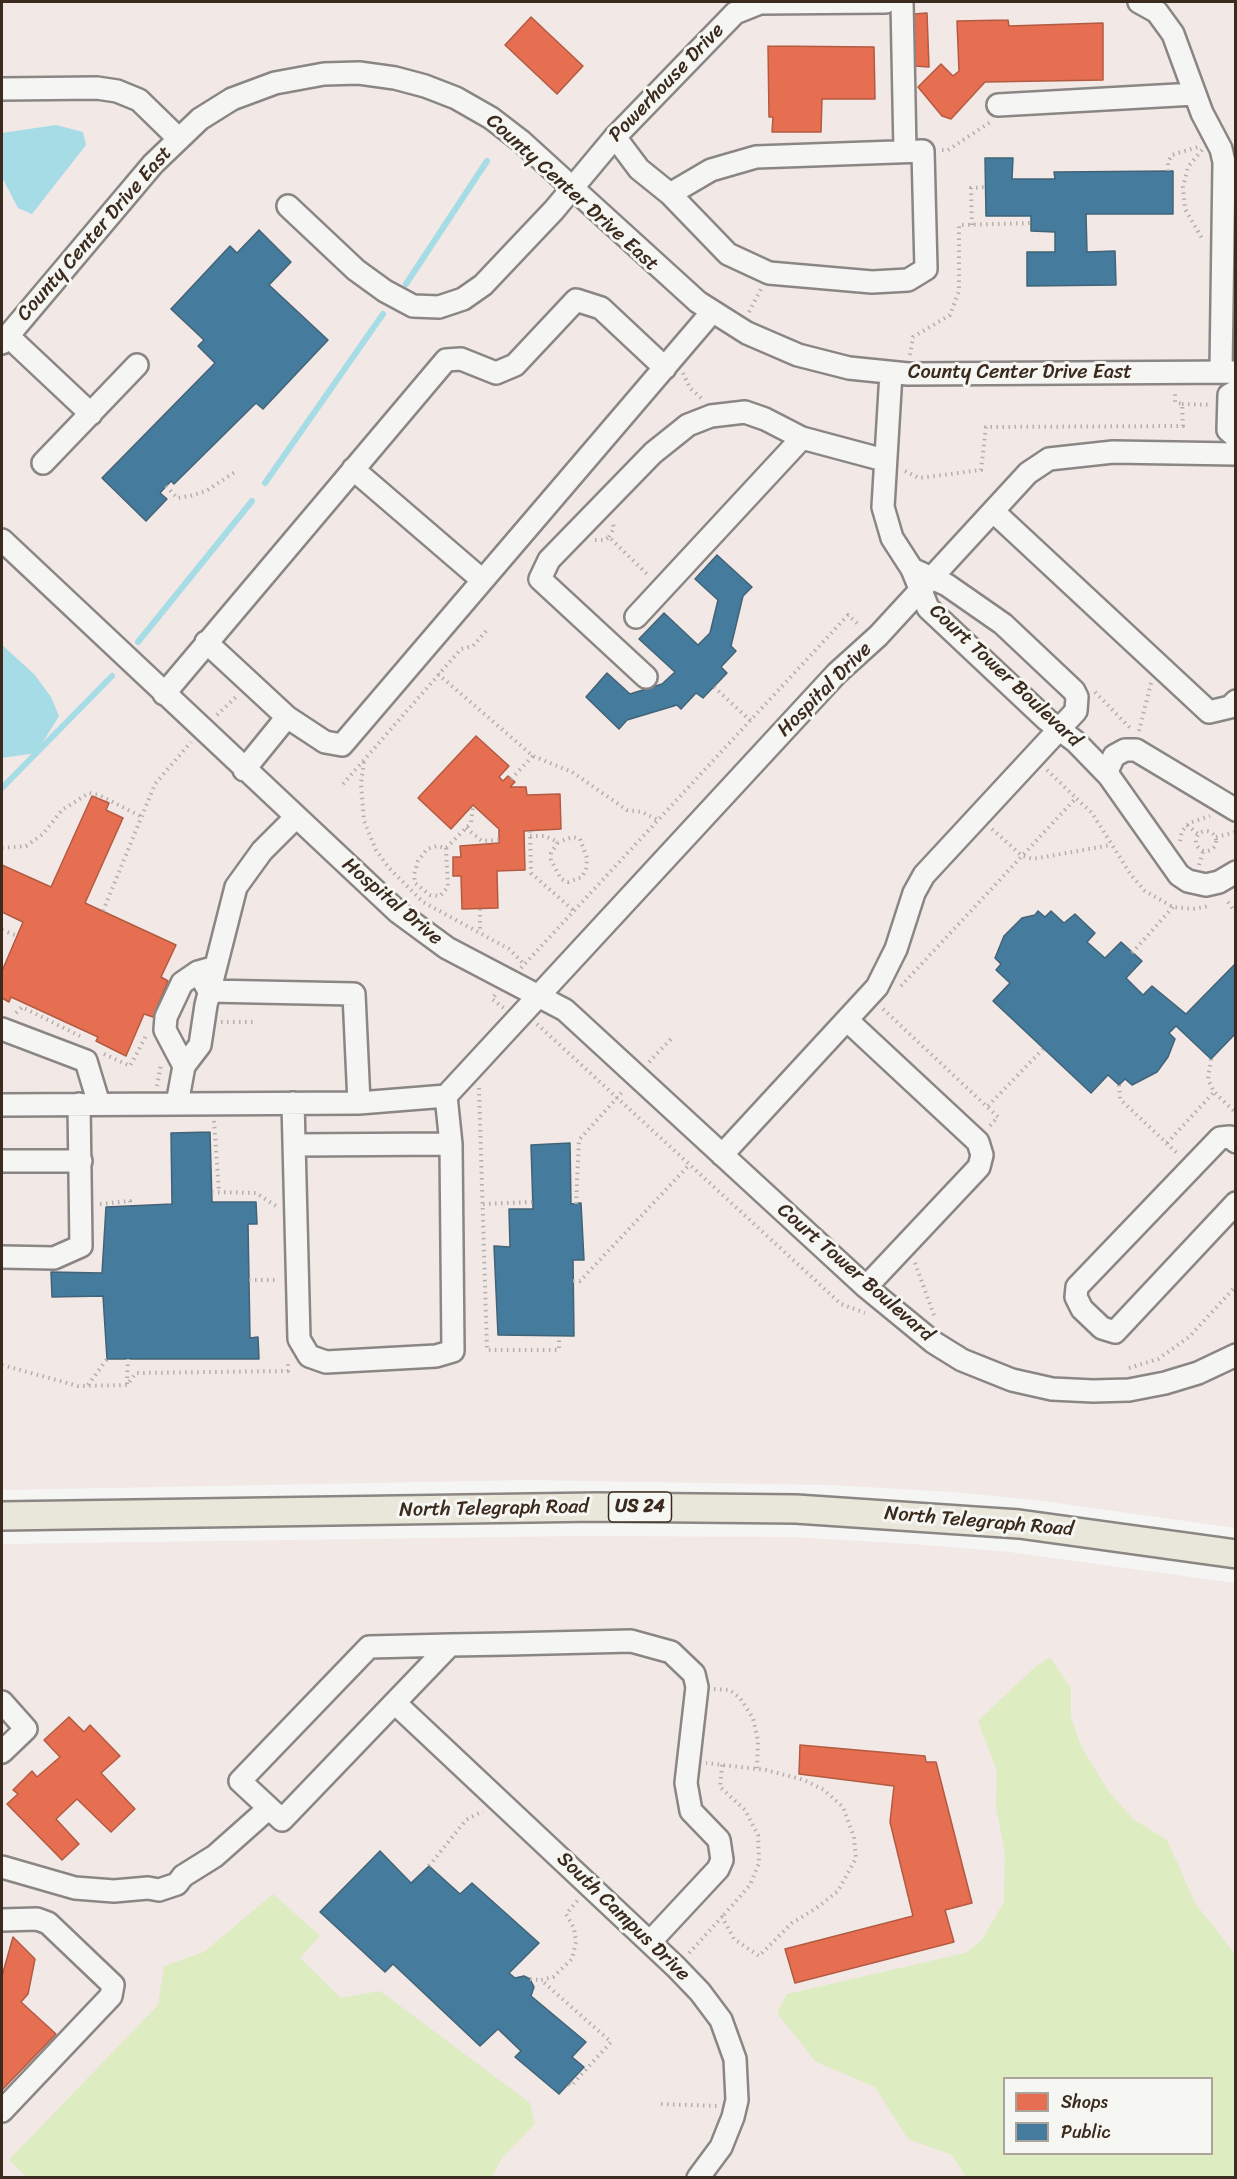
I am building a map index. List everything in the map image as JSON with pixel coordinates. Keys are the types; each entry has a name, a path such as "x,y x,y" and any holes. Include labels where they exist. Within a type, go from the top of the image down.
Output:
{"main road":[{"name":"North Telegraph Road","path":"2,1516 596,1507 796,1509 1019,1524 1236,1554"}],"street":[{"name":"Powerhouse Drive","path":"288,206 356,270 385,291 413,306 439,307 463,299 483,285 615,137 721,26 745,8 760,3 886,2"},
{"path":"615,137 639,169 670,195 728,254 769,273 872,282 908,280 926,269 902,2"},
{"path":"1139,2 1157,12 1167,23 1183,57 1202,113 1219,144 1224,162 1228,371"},
{"name":"County Center Drive East","path":"5,340 135,184 178,138 224,104 275,83 324,74 372,74 425,86 474,108 511,133 666,276 711,312 747,333 798,355 849,368 1228,371"},
{"path":"2,89 97,88 117,91 139,100 178,138"},
{"path":"1002,105 1195,94"},
{"path":"670,195 711,170 756,157 914,151"},
{"path":"164,694 446,360 461,359 496,373 515,365 576,300 602,308 665,368"},
{"path":"206,642 287,717 325,742 342,745 481,579 711,312"},
{"path":"5,340 91,414"},
{"path":"43,463 137,365"},
{"name":"Court Tower Boulevard","path":"900,368 884,460 882,496 885,518 896,547 926,584 991,614 1074,691 1077,697 1076,711 1060,729"},
{"path":"1236,391 1229,395 1228,430 1236,437"},
{"path":"646,677 540,579 549,560 653,453 688,425 711,416 745,412 765,419 802,438 884,460"},
{"path":"636,617 802,438"},
{"name":"Hospital Drive","path":"2,540 164,694 195,738 244,770 416,928 447,948 538,996 837,673 879,636 1028,473 1049,459 1113,452 1236,454"},
{"path":"353,469 481,579"},
{"path":"994,512 1209,712 1230,707 1236,701"},
{"name":"Court Tower Boulevard","path":"926,584 928,608 1108,776 1179,875 1188,881 1206,885 1219,882 1236,872"},
{"path":"244,770 287,717"},
{"path":"722,1155 868,999 884,975 918,884 1060,729"},
{"path":"1108,776 1109,764 1114,756 1125,750 1136,750 1227,819"},
{"path":"177,1104 184,1066 200,1045 209,991 206,969 236,887 262,851 295,818"},
{"path":"184,1066 165,1030 166,1017 182,983 206,969"},
{"path":"209,991 354,994 358,1103"},
{"path":"2,1105 358,1103 446,1096 538,996"},
{"name":"Court Tower Boulevard","path":"538,996 565,1010 866,1287 923,1335 962,1360 996,1375 1041,1387 1093,1392 1129,1390 1198,1373 1236,1355"},
{"path":"2,1257 54,1258 81,1246 81,1161 89,1104 86,1061 5,1020"},
{"path":"848,1021 978,1142 982,1155 979,1167 866,1287"},
{"path":"293,1103 299,1339 309,1356 326,1362 436,1356 453,1351 452,1144 446,1096"},
{"path":"1236,1142 1230,1137 1220,1138 1077,1287 1076,1297 1082,1309 1102,1328 1115,1332 1236,1203"},
{"path":"294,1145 452,1144"},
{"path":"2,1161 81,1161"},
{"path":"450,1645 282,1820 240,1781 369,1647 450,1645 631,1641 671,1652 694,1674 697,1687 686,1784 691,1811 719,1840 722,1860 718,1869 650,1942"},
{"path":"2,1702 26,1729 2,1752"},
{"name":"South Campus Drive","path":"395,1703 676,1967 700,1992 721,2020 732,2045 738,2080 736,2100 728,2133 698,2178"},
{"path":"2,1867 75,1888 114,1892 148,1888 153,1879 173,1872 183,1876 223,1850 269,1808"},
{"path":"2,1920 37,1919 48,1923 113,1985 111,1996 2,2111"}],"path":[{"path":"914,151 948,150 1005,113 1002,105"},
{"path":"1168,171 1168,162 1172,155 1219,144"},
{"path":"972,225 971,188 985,187"},
{"path":"900,368 913,338 950,315 959,291 959,225 1031,223"},
{"path":"741,317 750,311 769,273"},
{"path":"166,486 177,498 190,496 206,491 235,472"},
{"path":"580,529 591,539 605,540 609,537 662,589"},
{"path":"519,970 752,722 848,615 858,625 866,627"},
{"path":"343,784 461,649 473,646 488,629"},
{"path":"1138,735 1156,662"},
{"path":"438,674 533,756 572,772 627,810 642,812 658,820"},
{"path":"103,911 155,784 195,738 251,682"},
{"path":"714,687 752,722"},
{"path":"511,779 533,756"},
{"path":"1033,758 1092,813 1137,884 1158,900 1173,907 1193,909 1228,902 1236,895"},
{"path":"364,762 361,805 369,836 389,868 423,902 509,949 524,964"},
{"path":"2,848 26,846 43,834 62,810 89,793 99,795 142,817"},
{"path":"897,991 1076,798"},
{"path":"446,848 437,846 427,849 418,861 414,875 415,883 430,895 440,896 448,887 446,848 471,823 473,805"},
{"path":"1202,810 1211,816 1227,819 1231,841"},
{"path":"978,816 1022,856 1033,859 1111,844"},
{"path":"1174,840 1181,848 1180,839 1187,825 1195,820 1211,816"},
{"path":"1187,825 1198,834"},
{"path":"466,828 482,841 499,840"},
{"path":"1198,834 1208,831 1216,837 1236,832"},
{"path":"558,842 551,854 556,872 568,882 582,877 586,869 587,858 580,839 573,837 558,842 530,833 531,873 574,911"},
{"path":"1198,834 1196,844 1203,852 1213,850 1216,837"},
{"path":"1191,861 1209,865"},
{"path":"1228,902 1236,913"},
{"path":"1132,952 1173,907"},
{"path":"480,909 480,934"},
{"path":"2,930 17,936"},
{"path":"498,993 492,999 501,1007"},
{"path":"889,999 881,1007 998,1117 985,1131"},
{"path":"5,1020 22,1007 90,1040"},
{"path":"534,1022 841,1304 867,1314"},
{"path":"96,1051 130,1066 152,1026"},
{"path":"146,1035 156,1041"},
{"path":"576,1204 579,1140 671,1039"},
{"path":"988,1106 1043,1049"},
{"path":"1211,1059 1208,1079 1214,1092 1236,1113"},
{"path":"153,1104 161,1062"},
{"path":"479,1083 487,1350 559,1350 560,1336"},
{"path":"1119,1086 1120,1099 1192,1167"},
{"path":"1167,1143 1214,1092"},
{"path":"203,1119 214,1119 219,1192"},
{"path":"573,1281 580,1281 690,1164"},
{"path":"212,1192 256,1193 283,1211"},
{"path":"94,1204 130,1201 130,1206"},
{"path":"483,1204 533,1202"},
{"path":"913,1256 927,1298 939,1322"},
{"path":"249,1280 285,1280"},
{"path":"1124,1370 1158,1359 1189,1337 1236,1286"},
{"path":"127,1385 136,1373 288,1371 287,1348"},
{"path":"87,1386 107,1359"},
{"path":"127,1385 128,1359"},
{"path":"2,1365 78,1386 127,1385"},
{"path":"697,1687 730,1690 740,1698 753,1718 758,1741 757,1769"},
{"path":"688,1762 757,1769 804,1780 824,1790 843,1808 854,1838 856,1858 838,1891 816,1909 792,1923 759,1956 734,1939 722,1917"},
{"path":"676,1967 750,1885 759,1863 758,1835 754,1827 745,1810 720,1787 722,1765"},
{"path":"429,1866 466,1820 483,1811 490,1814"},
{"path":"530,1979 541,1980 553,1977 572,1959 576,1942 574,1928 566,1914 580,1897"},
{"path":"541,1980 611,2042 571,2086 568,2084"},
{"path":"661,2104 721,2107 719,2114"}],"shaded area":[{"path":"2,2 1235,2 1235,1528 1043,1501 954,1492 831,1485 528,1480 2,1490"},
{"path":"580,1536 790,1537 1009,1552 1235,1583 1235,2177 2,2177 2,1544"}],"green space":[{"path":"1050,1657 1071,1688 1071,1717 1081,1746 1109,1792 1133,1819 1167,1840 1195,1903 1235,1954 1235,2177 966,2177 952,2155 908,2139 875,2087 816,2062 777,2013 787,1994 965,1953 982,1940 1004,1902 1005,1853 996,1808 997,1771 978,1721 1034,1668"},
{"path":"273,1894 320,1936 300,1958 341,1998 380,1991 530,2103 535,2124 502,2158 492,2177 27,2177 9,2160 158,2005 164,1966 204,1952"}],"water":[{"path":"56,125 83,132 86,145 32,214 18,208 2,177 2,133"},
{"path":"2,645 34,674 51,697 59,716 36,753 2,758"}],"building: Shops":[{"path":"927,13 929,67 915,66 914,14"},
{"path":"531,17 583,66 557,94 505,45"},
{"path":"1008,20 1009,26 1103,23 1103,80 985,82 951,119 942,116 918,87 941,64 953,76 959,71 957,21"},
{"path":"768,46 874,47 875,99 822,99 821,132 772,132 773,117 769,117"},
{"path":"476,736 509,766 499,777 503,781 508,776 515,782 510,787 526,787 527,795 560,794 561,829 524,831 525,870 497,871 498,908 462,909 461,876 453,876 453,857 461,857 460,846 499,843 499,829 473,805 451,829 418,798"},
{"path":"92,796 109,803 106,810 123,818 85,903 176,945 161,977 168,981 153,1017 144,1014 126,1056 96,1041 98,1037 11,997 9,1002 2,998 2,971 23,922 2,912 2,865 51,887"},
{"path":"69,1717 84,1732 90,1725 120,1756 101,1773 135,1809 111,1832 77,1799 56,1819 79,1844 62,1860 7,1804 18,1794 13,1790 32,1771 37,1777 60,1757 44,1740"},
{"path":"800,1745 925,1756 926,1762 936,1762 972,1903 945,1910 954,1942 795,1983 785,1949 913,1916 890,1822 894,1786 799,1774"},
{"path":"13,1937 35,1959 28,1994 21,2002 56,2034 2,2090 2,1976"}],"building: Public":[{"path":"985,158 1013,158 1012,179 1055,179 1054,172 1173,171 1173,214 1086,214 1087,252 1115,251 1116,285 1027,286 1027,252 1055,252 1055,232 1031,231 1031,216 986,216"},
{"path":"259,230 291,262 269,285 328,340 263,409 256,403 174,484 171,481 160,493 167,499 146,521 102,478 215,363 198,346 204,340 171,309 230,246 237,253"},
{"path":"717,555 752,587 743,596 731,646 736,651 721,667 727,673 703,698 696,693 681,709 677,705 627,720 619,729 586,697 607,673 630,694 662,684 675,672 639,639 664,613 698,645 710,633 718,600 695,579"},
{"path":"1038,911 1045,917 1051,911 1064,923 1075,914 1095,933 1087,942 1105,958 1121,942 1142,961 1126,978 1143,995 1152,986 1186,1014 1236,963 1236,1033 1211,1059 1176,1026 1169,1033 1175,1039 1168,1057 1157,1072 1132,1085 1125,1079 1119,1085 1108,1075 1091,1093 993,1001 1010,983 996,970 1001,964 995,958 1004,936 1022,918 1035,915"},
{"path":"210,1132 212,1202 256,1202 257,1224 248,1224 250,1338 258,1337 259,1359 107,1359 103,1296 52,1297 51,1272 102,1273 106,1207 172,1204 171,1133"},
{"path":"570,1143 571,1204 581,1203 584,1260 573,1260 574,1336 498,1335 494,1246 510,1247 509,1209 533,1209 531,1145"},
{"path":"380,1851 411,1883 429,1866 460,1894 472,1883 539,1943 509,1973 515,1978 524,1976 530,1979 534,1987 531,1996 586,2042 572,2057 584,2067 559,2094 515,2057 521,2051 498,2029 480,2046 393,1964 385,1972 320,1912"}],"waterway":[{"path":"406,284 487,161"},
{"path":"265,483 383,314"},
{"path":"138,642 252,501"},
{"path":"2,788 112,676"}]}
